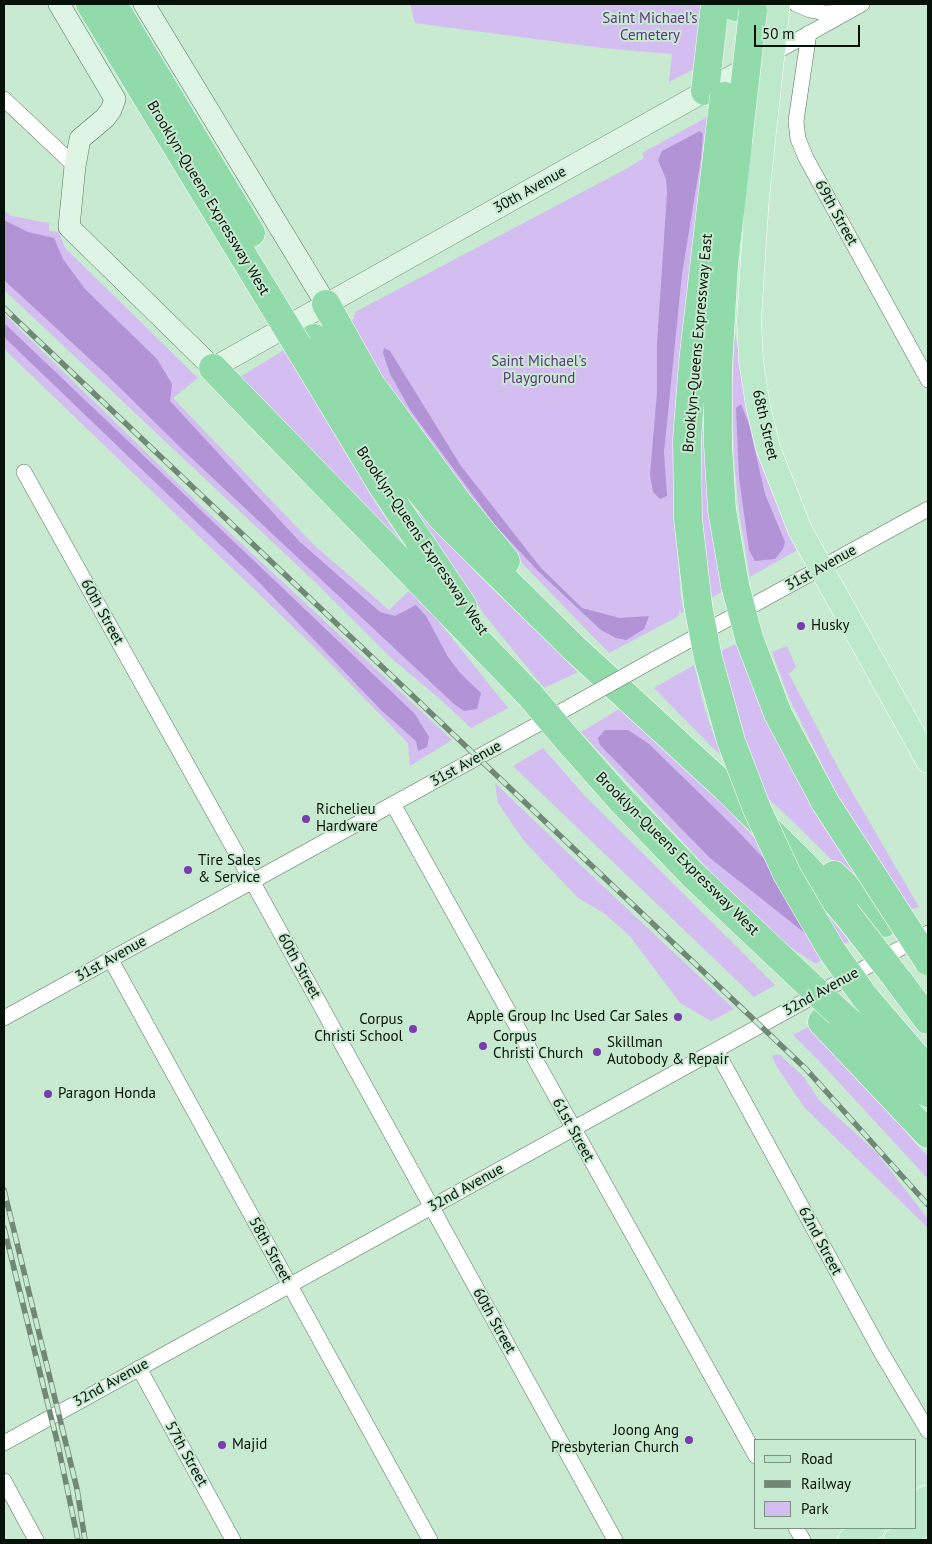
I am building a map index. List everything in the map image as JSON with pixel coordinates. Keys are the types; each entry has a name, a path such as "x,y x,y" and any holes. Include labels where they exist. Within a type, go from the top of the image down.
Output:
{"highway":[{"name":"Brooklyn-Queens Expressway West","path":"90,4 276,291"},
{"name":"Brooklyn-Queens Expressway West","path":"113,4 425,552 470,616 530,695 621,800 780,966 831,1018 928,1093"},
{"path":"705,91 745,5"},
{"name":"Brooklyn-Queens Expressway East","path":"745,5 729,140 693,362 687,440 688,519 698,605 708,658 731,741 752,798 788,874 826,941 864,996 928,1072"},
{"name":"Brooklyn-Queens Expressway East","path":"729,140 718,369 718,445 722,510 735,585 749,638 778,714 825,802 927,966"},
{"path":"326,304 370,383 418,451 458,504 540,598 584,657"},
{"name":"Brooklyn-Queens Expressway West","path":"306,342 426,499 478,556 726,788 807,868 846,913 928,1020"},
{"path":"213,368 530,695"},
{"path":"726,788 802,843 927,966"},
{"path":"831,1018 928,1134"}],"main road":[{"name":"68th Street","path":"745,5 774,53 757,197 749,320 751,361 768,448 800,530 928,761"},
{"path":"917,1503 928,1497"},
{"path":"917,1528 928,1522"},
{"path":"850,1540 870,1529"},
{"path":"896,1540 916,1529"}],"street":[{"path":"59,4 114,96 115,104 105,118 80,139 75,166 69,227 213,368"},
{"path":"144,4 326,304"},
{"name":"30th Avenue","path":"796,4 810,10 825,13 847,12"},
{"name":"30th Avenue","path":"213,368 862,4"},
{"name":"69th Street","path":"809,33 796,121 798,139 806,158 928,380"},
{"path":"4,99 75,166"},
{"name":"60th Street","path":"24,472 432,1206 615,1540"},
{"name":"31st Avenue","path":"4,1018 928,509"},
{"name":"61st Street","path":"393,804 572,1129 754,1452"},
{"name":"32nd Avenue","path":"4,1443 928,933"},
{"name":"58th Street","path":"110,960 430,1540"},
{"name":"62nd Street","path":"716,1050 881,1352 928,1431"},
{"name":"57th Street","path":"138,1368 233,1540"},
{"path":"4,1481 36,1540"},
{"path":"797,1529 803,1540"}],"green space":[{"name":"Saint Michael’s Cemetery","path":"410,4 706,4 694,69 669,82 672,54 603,48 415,23"},
{"name":"Saint Michael's Playground","path":"709,116 674,448 675,525 681,598 684,612 681,613 679,609 677,617 609,653 519,560 441,470 345,320 354,319 355,312 626,169 644,158 642,153"},
{"path":"4,210 11,216 49,223 49,231 58,232 66,249 198,378 173,398 314,545 389,610 412,588 508,708 471,728 390,657 315,582 4,290"},
{"path":"4,314 197,502 452,740 410,766 408,743 314,647 4,349"},
{"path":"735,332 747,393 799,549 750,577 739,512 734,458 732,392"},
{"path":"284,350 376,504 424,576 235,380"},
{"path":"703,393 706,477 723,591 711,598 700,508"},
{"path":"420,511 479,576 578,672 544,688 484,614 415,513"},
{"path":"738,643 815,807 837,794 789,698 772,652 787,646 796,667 789,674 842,775 919,907 888,915 787,816 711,746 654,688 694,665 705,710 717,745 745,736 721,651"},
{"path":"621,708 718,799 833,921 849,941 816,964 788,946 723,885 581,732"},
{"path":"543,748 583,794 775,985 754,997 513,766"},
{"path":"495,783 734,1009 711,1021 680,1003 629,935 605,914 577,897 524,841 498,803"},
{"path":"812,1025 853,1068 928,1156 928,1179 793,1035"},
{"path":"779,1054 803,1076 819,1100 876,1152 928,1219 928,1228 804,1107 777,1067 772,1056"}],"shaded area":[{"path":"700,131 703,134 701,158 682,274 664,452 667,496 660,499 653,492 650,475 657,392 657,344 667,193 666,179 658,160 662,151"},
{"path":"4,220 28,232 54,238 63,259 85,289 157,359 172,384 170,401 300,542 380,612 395,616 416,605 426,616 448,657 461,674 481,693 477,709 464,711 454,704 185,452 106,374 4,280"},
{"path":"4,323 415,714 429,737 427,747 418,751 416,741 381,710 257,580 4,337"},
{"path":"384,348 390,351 461,466 541,568 582,608 620,618 649,616 644,629 626,640 616,638 601,630 538,571 495,525 411,411 390,374 383,353"},
{"path":"741,404 749,424 765,494 785,542 783,549 775,559 755,561 749,550 739,477 736,408"},
{"path":"605,730 628,730 649,744 733,826 784,880 825,949 710,858 600,745 598,738"}],"railway":[{"path":"4,308 806,1069 928,1205"},
{"path":"4,1190 77,1489 85,1540"},
{"path":"4,1228 58,1445 78,1540"}],"place":[{"name":"Husky","path":"801,626"},
{"name":"Richelieu Hardware","path":"306,819"},
{"name":"Tire Sales & Service","path":"188,870"},
{"name":"Apple Group Inc Used Car Sales","path":"678,1017"},
{"name":"Corpus Christi School","path":"413,1029"},
{"name":"Corpus Christi Church","path":"483,1046"},
{"name":"Skillman Autobody & Repair","path":"597,1052"},
{"name":"Paragon Honda","path":"48,1094"},
{"name":"Joong Ang Presbyterian Church","path":"689,1440"},
{"name":"Majid","path":"222,1445"}]}
